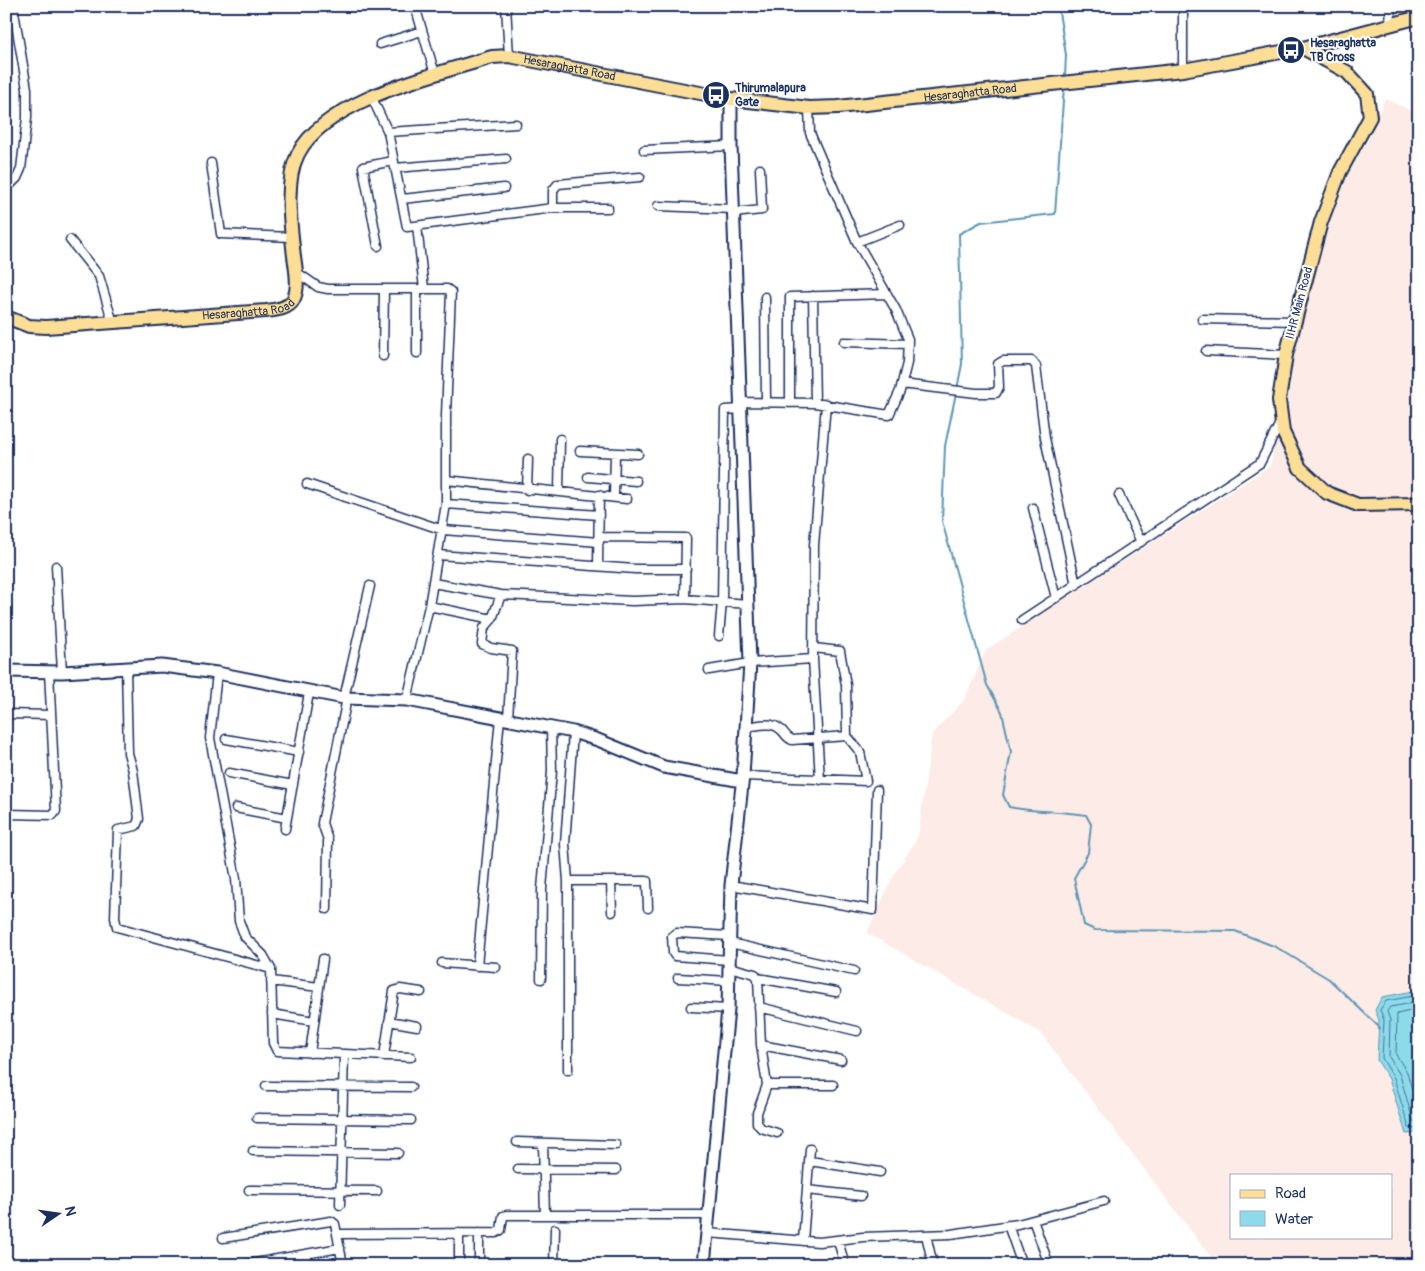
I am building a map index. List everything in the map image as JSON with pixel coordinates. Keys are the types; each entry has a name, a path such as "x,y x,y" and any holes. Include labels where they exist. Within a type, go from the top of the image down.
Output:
{"main road":[{"name":"Hesaraghatta Road","path":"6,317 30,326 46,327 266,312 282,308 294,300 292,181 298,154 306,142 325,124 387,90 492,57 509,56 731,99 809,108 838,107 1183,70 1303,48 1390,23 1419,17"},
{"name":"IIHR Main Road","path":"1303,48 1347,72 1367,94 1370,117 1340,172 1321,222 1293,321 1279,400 1283,432 1300,468 1327,493 1358,505 1419,504"}],"street":[{"path":"6,189 17,178 21,169 27,118 27,89 13,6"},
{"path":"415,6 436,74"},
{"path":"506,6 509,56"},
{"path":"1183,6 1183,70"},
{"path":"1390,23 1391,6"},
{"path":"380,44 422,31"},
{"path":"372,98 388,132 407,227 553,208 608,208"},
{"path":"704,1265 728,1009 731,885 742,778 750,664 742,406 733,211 731,99"},
{"path":"719,636 722,602 725,410 766,402 815,403 889,414 902,384 907,363 908,339 896,310 857,242 810,133 809,108"},
{"path":"388,132 516,124"},
{"path":"644,150 731,146"},
{"path":"378,246 362,167 506,159"},
{"path":"211,163 221,234 292,237"},
{"path":"658,206 733,211 762,210 760,169"},
{"path":"553,208 553,190 558,184 640,177"},
{"path":"402,199 504,188"},
{"path":"857,242 900,225"},
{"path":"417,226 420,289 417,353"},
{"path":"70,240 99,276 113,323"},
{"path":"295,271 318,287 328,289 447,289 451,292 446,416 446,504 429,606 407,700"},
{"path":"383,356 384,289"},
{"path":"790,403 790,297 887,294"},
{"path":"813,296 815,403"},
{"path":"764,297 766,402"},
{"path":"1202,319 1293,321"},
{"path":"844,342 908,344"},
{"path":"1206,351 1286,355"},
{"path":"902,384 996,393 999,387 998,364 1003,362 1032,361 1036,366 1045,438 1076,585"},
{"path":"820,780 814,659 814,544 826,404"},
{"path":"1022,620 1260,463 1281,419"},
{"path":"559,492 560,439"},
{"path":"580,451 638,454"},
{"path":"614,497 615,453"},
{"path":"527,490 528,459"},
{"path":"588,477 636,481"},
{"path":"446,480 627,499"},
{"path":"306,484 443,530 599,540 686,538 685,599"},
{"path":"598,566 599,495"},
{"path":"1118,495 1141,542"},
{"path":"446,504 599,515"},
{"path":"1033,508 1056,598"},
{"path":"438,555 598,566 686,569"},
{"path":"56,566 62,672"},
{"path":"433,583 502,596 633,601 685,599 748,604"},
{"path":"327,909 328,840 322,823 345,698 370,586"},
{"path":"477,966 512,651 492,648 482,644 484,628 492,619 502,596"},
{"path":"429,606 492,619"},
{"path":"6,671 62,672 162,666 217,673 309,693 345,698 407,700 551,727 598,740 664,767 742,778 866,781 860,752 847,736 846,685 840,651 814,648"},
{"path":"709,670 750,664 814,659"},
{"path":"126,667 128,753 133,771 139,819 136,826 118,830 115,923 117,927 271,969"},
{"path":"6,814 55,814 49,672"},
{"path":"217,673 210,738 236,879 239,921 245,938 264,955 271,969 273,1043 277,1051 411,1057"},
{"path":"285,829 309,693"},
{"path":"6,714 52,715"},
{"path":"746,727 767,724 777,726 786,738 792,740 847,736"},
{"path":"541,979 542,889 552,771 551,727"},
{"path":"568,1070 568,881 565,844 573,732"},
{"path":"226,739 298,752"},
{"path":"229,773 292,785"},
{"path":"731,885 873,910 877,790"},
{"path":"236,808 287,818"},
{"path":"568,881 647,881 648,908"},
{"path":"611,881 612,912"},
{"path":"836,992 758,978 755,974 729,963 676,956 673,953 672,936 677,933 730,940 854,971"},
{"path":"310,1053 323,959"},
{"path":"442,963 496,967"},
{"path":"678,978 729,981"},
{"path":"758,978 758,1007 767,1085 757,1113 757,1123 761,1128 778,1133"},
{"path":"272,981 319,987"},
{"path":"384,1056 394,992 400,989 421,992"},
{"path":"691,1007 728,1009"},
{"path":"758,1007 857,1031"},
{"path":"272,1014 314,1021"},
{"path":"389,1021 417,1026"},
{"path":"762,1045 840,1060"},
{"path":"340,1205 344,1054"},
{"path":"767,1085 833,1086"},
{"path":"266,1086 411,1087"},
{"path":"257,1118 411,1120"},
{"path":"517,1142 616,1145"},
{"path":"543,1143 545,1215"},
{"path":"803,1241 810,1149"},
{"path":"253,1152 398,1153"},
{"path":"810,1161 880,1172"},
{"path":"518,1169 616,1170"},
{"path":"249,1190 378,1191"},
{"path":"807,1190 861,1196"},
{"path":"707,1233 803,1241 838,1241 863,1237 951,1234 1033,1220 1104,1202"},
{"path":"338,1234 499,1232 504,1215 708,1215"},
{"path":"1033,1220 1049,1265"},
{"path":"223,1238 331,1221 335,1224 338,1234 343,1265"},
{"path":"1008,1225 1022,1265"},
{"path":"554,1265 555,1229"},
{"path":"459,1233 459,1265"},
{"path":"478,1265 479,1233"},
{"path":"926,1235 932,1265"},
{"path":"838,1241 844,1265"},
{"path":"243,1265 340,1248"}],"shaded area":[{"path":"1385,99 1419,114 1419,1265 1217,1265 1040,1032 867,933 894,875 918,837 932,734 965,699 986,650 1270,466 1314,269 1342,183 1367,142"}],"water":[{"path":"1419,990 1419,1133 1406,1134 1389,1079 1377,1060 1379,1020 1375,1010 1382,997"}],"waterway":[{"path":"1058,6 1066,55 1065,77"},
{"path":"957,389 962,364 959,234 981,222 1055,214 1064,87"},
{"path":"956,393 945,446 942,521 987,685 1002,712 1011,752 1003,795 1009,807 1086,815 1091,824 1088,853 1074,878 1084,925 1095,930 1235,931 1276,947 1329,979 1380,1028"}],"place":[{"name":"Hesaraghatta TB Cross","path":"1291,50"},
{"name":"Thirumalapura Gate","path":"716,95"}]}
